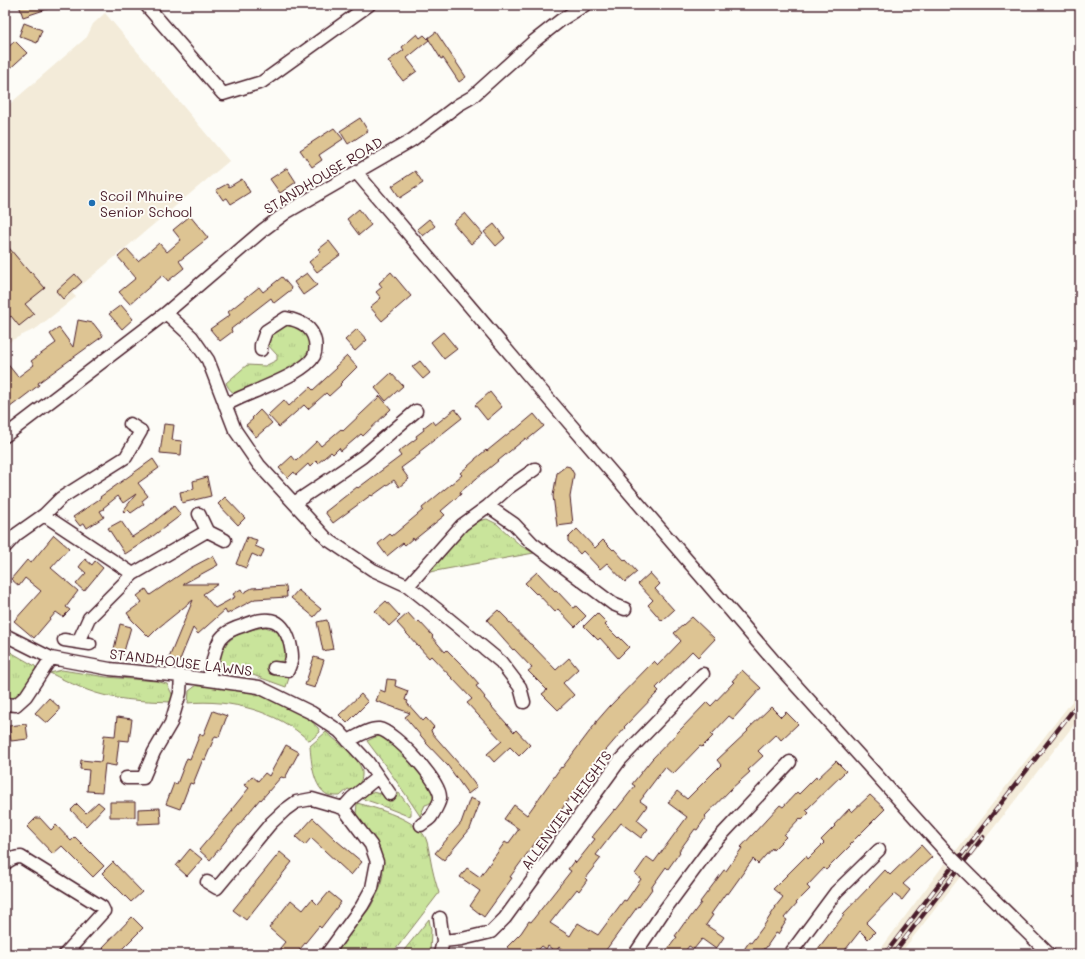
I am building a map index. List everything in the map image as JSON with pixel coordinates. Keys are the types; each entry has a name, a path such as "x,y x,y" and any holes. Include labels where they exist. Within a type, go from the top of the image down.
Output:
{"street":[{"path":"146,5 223,94 262,82 369,5"},
{"name":"STANDHOUSE ROAD","path":"5,436 166,313 262,230 287,212 412,140 458,105 472,97 533,42 561,20 585,5"},
{"path":"356,172 763,648 946,852 1049,954"},
{"path":"166,313 192,337 208,360 234,430 259,465 326,539 373,570 408,586 501,662 520,687 524,702"},
{"path":"225,405 285,378 305,366 313,357 316,348 314,334 306,326 295,320 286,318 266,331 261,344 261,350"},
{"path":"294,502 321,486 362,457 416,411"},
{"path":"5,548 17,534 44,516 61,498 126,457 141,431 130,424"},
{"path":"408,586 462,525 488,506 508,488 535,469"},
{"path":"488,506 514,524 532,543 613,604 625,609"},
{"path":"199,514 206,531 225,540"},
{"path":"44,516 133,574"},
{"path":"64,640 84,643 89,618 133,574 206,531"},
{"path":"209,680 216,648 222,636 255,620 269,619 276,621 283,628 288,637 292,659 288,670 274,668"},
{"name":"STANDHOUSE LAWNS","path":"5,635 50,658 110,669 181,676 259,687 312,713 339,731 367,761 390,794"},
{"path":"5,704 16,705 26,696 50,658"},
{"name":"ALLENVIEW HEIGHTS","path":"443,941 462,939 491,932 505,918 620,760 702,674"},
{"path":"126,778 142,778 154,752 171,723 180,693 181,676"},
{"path":"348,741 373,729 386,731 401,742 423,767 436,786 440,794 440,799 431,818 421,825"},
{"path":"635,954 714,843 790,762"},
{"path":"343,808 352,798 378,777"},
{"path":"207,882 217,888 271,823 296,802 312,799 343,808 371,845 377,862 372,888 362,906 327,954"},
{"path":"790,954 836,892 879,850"},
{"path":"5,864 10,859 21,857 102,907 104,911 65,954"},
{"path":"440,918 443,941 440,954"}],"shaded area":[{"name":"Scoil Mhuire Senior School","path":"105,13 229,161 72,293 76,297 37,328 12,340 5,346 5,108 87,37 93,24"},
{"path":"1080,691 1080,717 967,862 955,852"},
{"path":"945,863 960,877 900,954 877,954"}],"green space":[{"path":"284,326 295,326 305,334 310,342 310,350 307,361 239,394 232,392 226,383 247,365 265,366 277,360 277,355 266,343 278,329"},
{"path":"487,519 497,524 521,546 534,553 430,572 474,522"},
{"path":"265,627 280,634 284,641 288,658 284,661 273,662 271,673 289,678 286,687 250,674 217,667 222,651 231,639 241,633"},
{"path":"7,650 36,668 36,675 21,696 13,701 5,699 5,678 7,672 5,671 5,653"},
{"path":"62,670 106,677 156,681 167,684 173,696 171,702 134,700 104,695 80,687 50,673"},
{"path":"197,685 217,686 243,690 256,694 300,714 317,726 320,732 312,739 308,740 282,721 252,709 220,703 188,703 189,691"},
{"path":"326,732 354,757 359,763 361,769 362,778 357,786 352,791 348,789 340,796 328,795 323,791 316,780 314,773 310,746"},
{"path":"382,736 389,740 407,759 434,794 433,800 425,805 420,816 367,741 375,737"},
{"path":"372,792 381,794 387,800 399,793 411,809 411,815 408,816 360,798 365,794"},
{"path":"357,803 396,816 415,826 422,832 426,839 439,893 392,954 336,954 371,906 380,888 383,874 380,849 359,822 356,814"},
{"path":"429,919 431,930 430,954 401,954"}],"building":[{"path":"19,5 53,5 53,7 23,17"},
{"path":"24,23 42,30 37,43 19,36"},
{"path":"436,32 466,77 459,82 443,58 441,59 428,38"},
{"path":"417,34 420,38 424,35 429,40 407,58 417,71 403,81 388,61 404,50 402,47"},
{"path":"15,41 27,53 5,73 5,50"},
{"path":"360,118 368,131 348,144 340,131"},
{"path":"334,128 343,139 319,155 322,160 312,167 300,150"},
{"path":"287,168 296,182 280,193 270,179"},
{"path":"415,171 423,183 400,198 392,186"},
{"path":"242,179 250,192 231,204 227,198 223,200 216,190 227,184 229,187"},
{"path":"359,209 371,225 359,235 347,219"},
{"path":"465,213 483,234 471,244 453,223"},
{"path":"190,216 208,238 179,261 184,268 168,281 163,275 130,304 119,292 136,278 118,257 127,249 138,261 159,243 167,252 181,240 173,230"},
{"path":"429,219 435,226 423,236 417,229"},
{"path":"494,224 505,238 496,246 484,232"},
{"path":"329,241 340,255 317,272 309,262 321,252 319,249"},
{"path":"5,243 30,273 31,272 45,288 25,304 34,314 19,326 11,316 5,321"},
{"path":"391,272 411,296 382,321 370,307 381,298 376,292 382,287 379,283"},
{"path":"307,273 317,285 303,295 294,282"},
{"path":"75,274 82,282 63,299 56,291"},
{"path":"282,277 292,289 274,303 271,298 231,329 232,332 220,341 210,329 230,315 228,312 259,287 263,292"},
{"path":"121,305 133,319 122,329 109,314"},
{"path":"78,320 93,323 103,336 38,383 39,385 5,411 5,361 18,377 34,365 31,361 56,343 50,334 59,328 73,347"},
{"path":"357,329 367,340 355,351 345,340"},
{"path":"443,332 457,349 444,359 431,342"},
{"path":"347,356 357,367 329,396 326,393 308,409 304,405 279,427 268,415 284,400 289,406 310,387 313,390 337,368 335,367"},
{"path":"420,361 430,373 423,379 412,367"},
{"path":"391,373 403,386 386,401 375,388"},
{"path":"490,392 502,407 487,420 475,405"},
{"path":"380,396 391,409 363,436 361,434 341,451 339,448 333,454 331,452 318,463 316,461 310,467 308,464 296,475 294,472 288,478 279,468 292,456 296,461 317,441 321,446 341,429 343,431"},
{"path":"455,409 462,418 419,452 420,454 401,468 409,479 399,487 394,480 333,523 325,512 401,456 398,452 417,438 416,436 424,430 423,428 432,421 435,425"},
{"path":"260,410 272,423 256,437 246,425"},
{"path":"534,414 544,426 527,440 526,438 460,492 461,494 441,511 445,515 414,540 413,538 405,545 403,543 387,556 378,544 390,534 392,536 423,510 422,508 462,475 460,473 475,459"},
{"path":"164,424 174,425 172,440 182,441 181,455 160,453"},
{"path":"153,459 159,468 138,483 148,496 142,501 144,504 131,513 128,510 125,513 123,511 136,494 123,503 118,496 100,511 104,517 87,528 84,523 80,526 73,517"},
{"path":"566,466 570,467 574,474 570,497 573,524 557,526 553,496 557,473"},
{"path":"207,477 211,496 182,503 180,492 194,489 193,481"},
{"path":"225,497 245,518 238,525 218,504"},
{"path":"174,506 181,515 153,536 125,554 108,528 121,521 132,537"},
{"path":"577,529 595,548 603,540 637,572 625,582 607,563 600,569 583,551 580,554 568,541 568,538"},
{"path":"54,535 69,548 51,568 78,591 66,607 70,610 63,617 56,612 34,638 14,621 41,591 25,578 19,586 11,579 27,560 31,563"},
{"path":"247,537 257,540 255,546 264,550 261,558 252,554 246,568 236,564"},
{"path":"213,556 218,565 183,584 218,584 203,594 215,608 235,597 233,594 241,589 243,593 252,588 286,586 287,597 255,599 227,614 225,610 198,634 193,628 179,662 169,658 193,600 149,637 127,613 142,602 137,596 146,589 150,595 190,568"},
{"path":"85,559 92,565 95,561 103,568 84,591 76,584 86,573 79,567"},
{"path":"537,572 573,608 576,606 586,616 575,627 558,609 555,612 525,583"},
{"path":"650,573 660,584 655,589 674,610 662,621 648,605 653,600 638,584"},
{"path":"298,590 321,609 314,617 291,598"},
{"path":"386,601 400,616 389,626 375,611"},
{"path":"498,610 556,670 569,658 578,669 563,683 574,695 558,710 542,694 547,690 528,671 532,668 514,649 513,650 487,620"},
{"path":"408,613 417,623 419,621 445,652 447,650 465,668 479,684 476,686 485,697 484,698 514,732 516,730 530,745 519,756 510,747 494,762 487,754 502,741 467,703 472,699 431,656 429,658 397,623"},
{"path":"597,613 607,623 605,625 629,647 618,658 600,638 598,640 584,626"},
{"path":"692,617 715,639 698,657 692,651 656,688 659,691 624,727 625,728 600,757 599,756 557,816 544,833 543,832 510,877 512,878 484,917 470,906 480,891 460,877 467,868 480,877 505,842 508,844 519,829 504,819 514,805 527,815 561,767 562,768 596,722 610,706 654,661 658,665 681,641 674,633"},
{"path":"327,620 333,649 323,651 317,622"},
{"path":"120,624 131,627 123,655 113,653"},
{"path":"314,657 324,660 315,688 305,685"},
{"path":"742,670 761,688 733,719 729,716 711,735 713,736 702,747 700,746 673,774 665,767 640,801 647,806 637,820 648,829 641,838 621,823 596,855 601,858 585,878 587,880 579,891 577,889 550,923 570,936 578,923 598,935 624,900 626,901 641,879 635,874 647,857 654,862 687,817 668,803 677,791 687,799 721,765 717,760 771,707 781,717 786,712 798,724 781,740 776,734 758,751 763,756 748,770 750,772 705,816 706,817 697,830 695,829 668,869 666,867 639,907 638,906 603,954 569,954 559,947 556,952 548,946 546,949 542,946 534,954 514,954 507,947 521,933 529,921 531,922 571,871 568,869 574,861 576,863 595,839 592,837 635,786 632,784 652,759 707,702 711,706 734,682 732,681"},
{"path":"387,679 396,680 395,686 408,691 405,700 408,701 407,703 423,721 426,718 434,727 431,730 432,733 477,787 468,794 448,766 426,743 405,717 410,713 376,701 380,690 385,692"},
{"path":"361,694 368,702 347,723 339,715"},
{"path":"49,698 59,707 59,711 48,722 45,722 35,713"},
{"path":"213,711 227,716 219,737 215,736 205,760 203,759 193,784 190,783 180,809 166,804 174,783 177,784 187,758 190,759 200,734 203,736"},
{"path":"117,717 132,719 129,741 119,740 116,766 105,764 102,792 87,791 89,770 80,769 81,760 101,762 104,735 115,736"},
{"path":"26,724 28,739 11,741 9,726"},
{"path":"286,745 299,752 285,778 281,777 261,800 260,799 210,860 199,850 233,810 232,809 249,788 244,785 252,776 258,781 265,773 269,776"},
{"path":"836,761 846,771 806,810 809,813 802,820 800,818 784,835 786,837 773,850 772,848 758,864 753,859 728,894 726,893 711,914 713,915 706,925 724,937 716,949 702,939 694,949 689,946 683,954 664,954 677,937 675,936 685,922 686,923 724,870 726,871 742,848 741,847 780,805 783,807 797,792 799,794 816,777 817,779"},
{"path":"870,795 885,809 826,870 824,868 807,886 810,889 784,918 787,920 778,934 776,933 765,949 764,948 759,954 741,954 749,942 751,943 763,927 783,897 773,889 806,856 808,859 824,843 821,840 849,809 852,812"},
{"path":"470,798 480,802 470,829 444,860 435,853 461,823"},
{"path":"98,802 104,807 86,826 71,810 77,804 86,813"},
{"path":"110,802 135,802 135,817 110,817"},
{"path":"160,808 161,823 138,824 138,809"},
{"path":"36,818 40,818 51,830 56,825 71,841 75,837 104,866 93,877 62,846 53,854 27,827"},
{"path":"313,818 362,862 351,875 311,838 305,845 296,837"},
{"path":"921,845 932,857 903,884 910,890 902,900 894,894 866,923 875,932 868,939 860,931 842,954 814,954 844,915 843,914 885,870 890,875"},
{"path":"190,849 202,859 187,876 176,866"},
{"path":"280,852 292,862 246,920 233,910"},
{"path":"113,862 142,892 131,902 102,873"},
{"path":"329,892 341,902 321,928 319,926 296,954 287,954 280,948 285,942 269,928 291,900 303,910 312,899 318,905"},
{"path":"132,917 143,928 117,954 98,954 104,948 103,947"}],"railway":[{"path":"885,954 1080,701"},
{"path":"893,954 983,837"}],"place":[{"name":"Scoil Mhuire Senior School","path":"92,203"}]}
